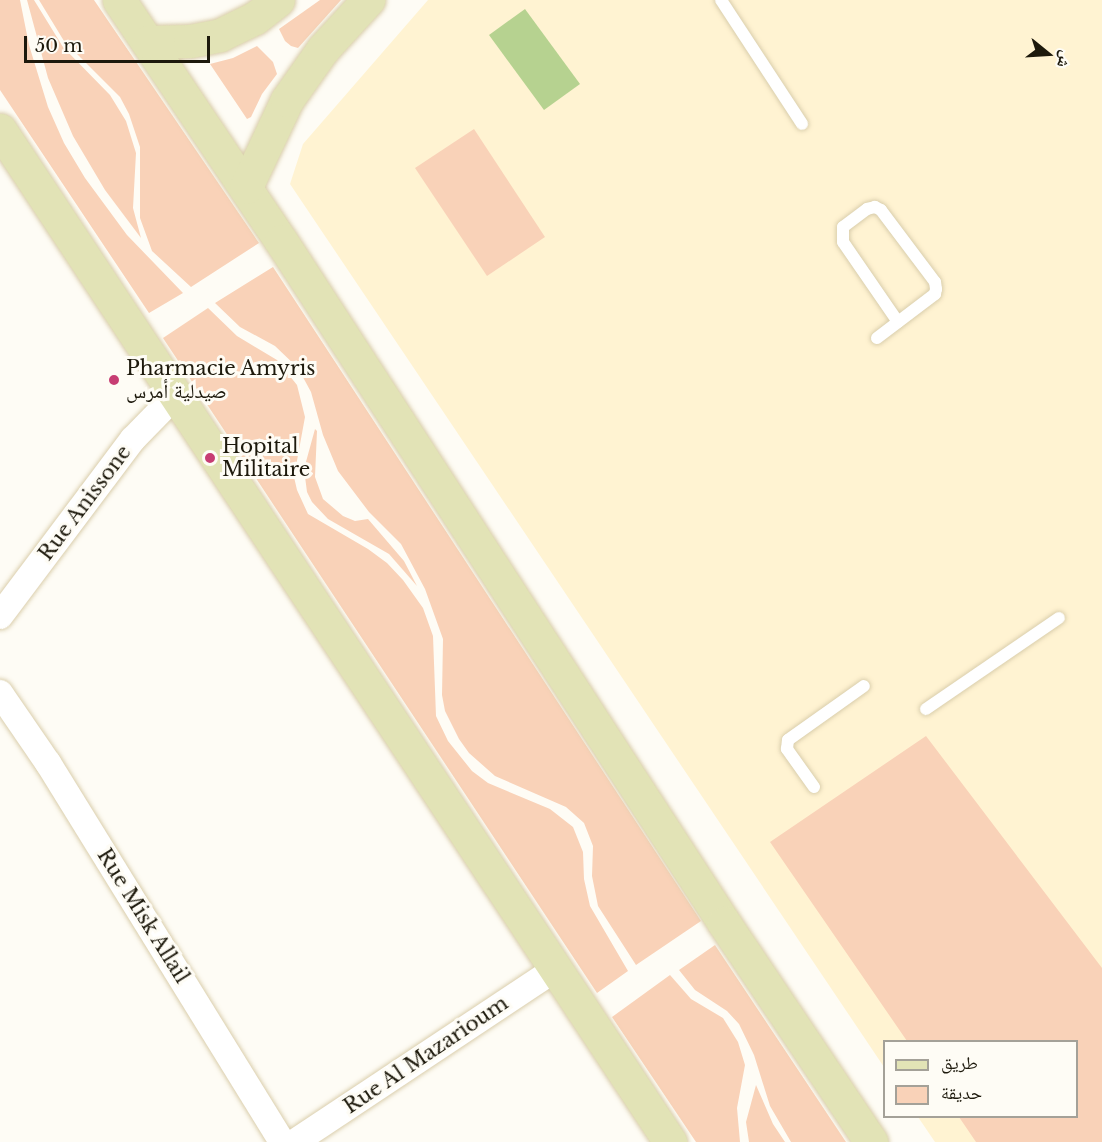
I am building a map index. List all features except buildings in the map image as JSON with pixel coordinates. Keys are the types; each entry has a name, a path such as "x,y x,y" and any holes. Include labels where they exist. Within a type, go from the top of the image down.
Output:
{"main road":[{"path":"119,0 246,187 724,923 871,1142"},
{"path":"148,42 190,41 220,35 255,18 278,0"},
{"path":"246,187 287,100 323,50 368,0"},
{"path":"0,130 557,968 670,1142"}],"street":[{"name":"Rue Anissone","path":"0,616 133,439 176,395"},
{"name":"Rue Misk Allail","path":"0,693 48,763 282,1142"},
{"name":"Rue Al Mazarioum","path":"295,1142 557,968"}],"lane":[{"path":"721,0 802,124"},
{"path":"877,338 935,294 935,282 881,210 875,207 867,208 843,227 843,242 898,322"},
{"path":"926,709 1059,618"},
{"path":"814,787 787,748 788,740 864,686"}],"shaded area":[{"path":"428,0 1102,0 1102,1142 935,1142 919,1118 1078,1118 1078,1040 883,1040 883,1066 290,184 303,144"},
{"path":"525,9 580,84 544,110 489,35"}],"green space":[{"path":"0,0 20,0 29,45 48,107 64,143 85,178 127,235 183,293 149,313 0,90"},
{"path":"27,0 34,0 63,47 110,95 126,121 136,153 133,208 141,238 105,190 73,136 48,78"},
{"path":"39,0 94,0 259,243 191,287 152,251 140,218 140,147 129,114 120,97 64,41"},
{"path":"320,0 341,0 298,48 291,46 285,41 279,29"},
{"path":"257,46 273,62 277,74 262,94 251,117 247,119 210,64 233,58"},
{"path":"474,129 545,237 487,276 415,168"},
{"path":"273,267 701,921 636,965 598,906 592,876 593,846 584,823 566,807 495,776 469,753 459,739 445,711 442,695 443,639 425,589 401,544 369,512 338,471 323,435 311,392 298,368 275,346 240,327 215,303"},
{"path":"208,308 237,336 277,360 297,385 305,417 294,477 308,514 368,549 387,563 403,580 423,608 433,636 436,716 448,741 472,771 488,783 550,809 573,827 583,852 584,879 590,906 628,971 597,993 163,338"},
{"path":"315,429 317,431 315,477 323,499 343,516 355,521 368,519 404,561 417,586 389,554 328,519 312,502 307,492 304,469"},
{"path":"926,736 1102,968 1102,1142 976,1142 960,1118 1078,1118 1078,1040 906,1040 770,842"},
{"path":"715,945 846,1142 791,1142 770,1106 754,1055 739,1024 727,1011 695,990 679,970"},
{"path":"670,975 691,999 723,1018 738,1042 745,1065 737,1108 740,1142 696,1142 612,1017"},
{"path":"756,1085 773,1124 785,1142 749,1142 746,1122"}],"place":[{"name":"Pharmacie Amyris صيدلية أمرس","path":"114,380"},
{"name":"Hopital Militaire","path":"210,458"}]}
